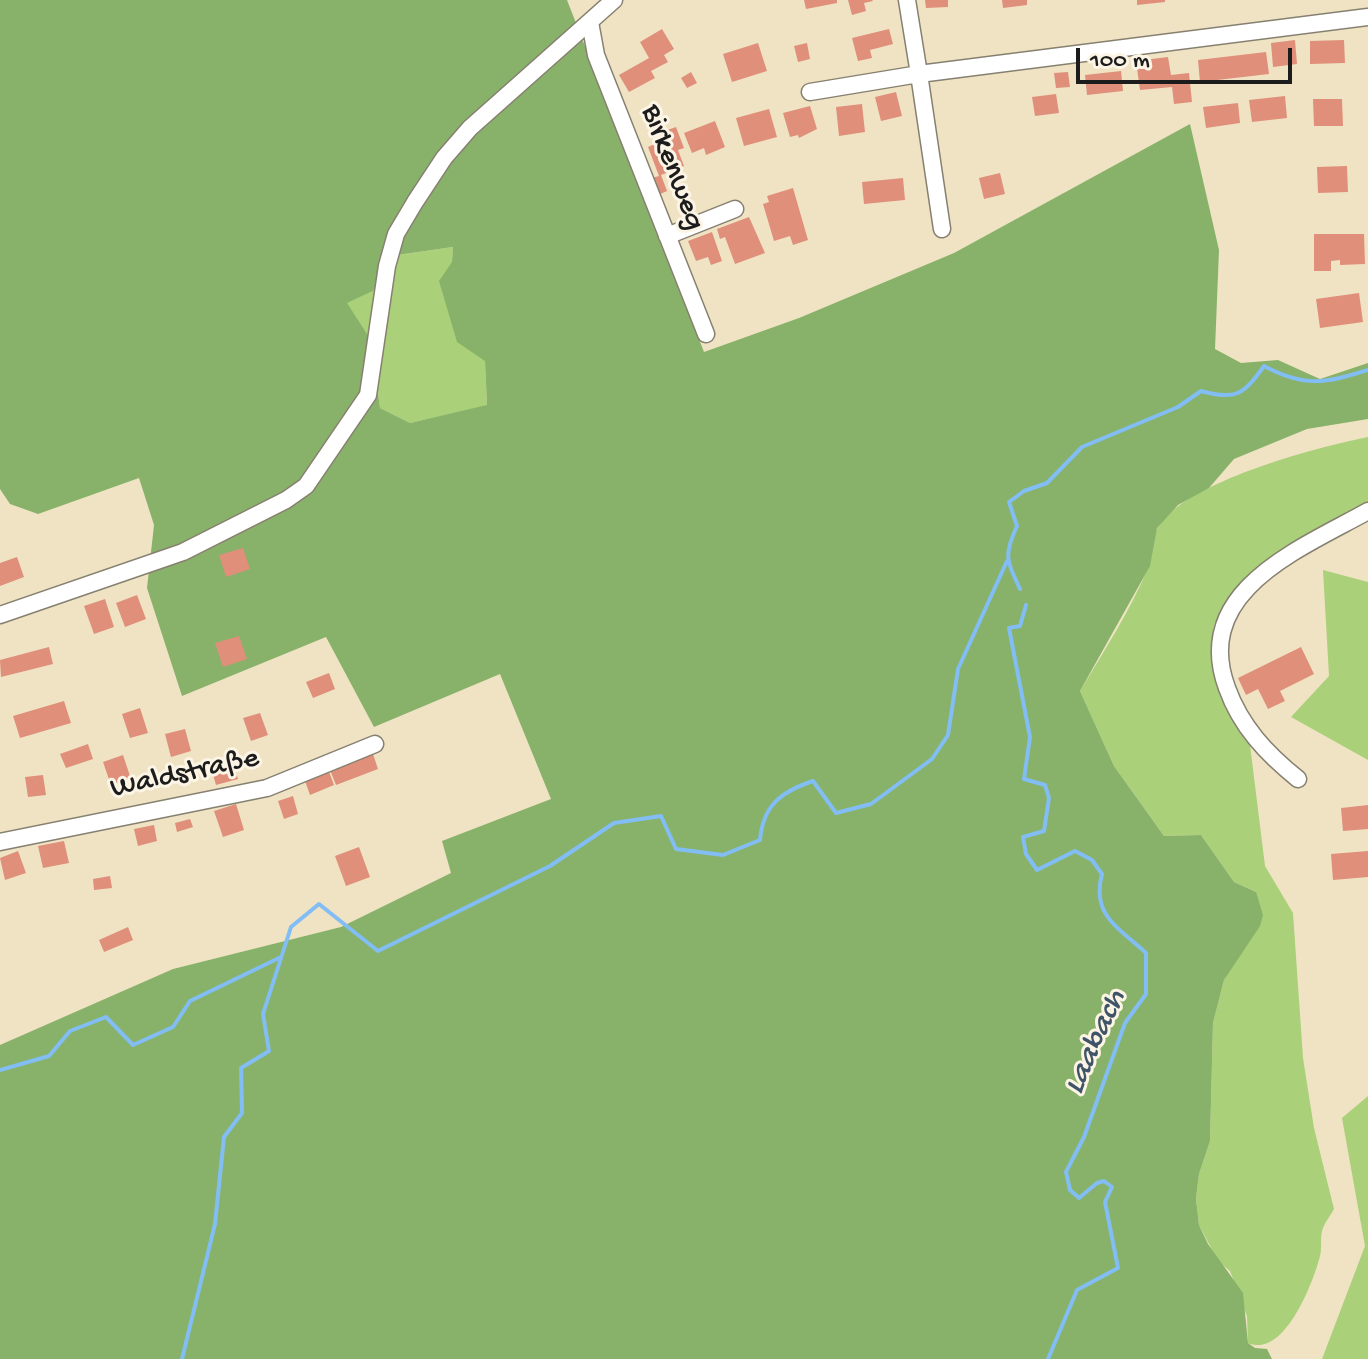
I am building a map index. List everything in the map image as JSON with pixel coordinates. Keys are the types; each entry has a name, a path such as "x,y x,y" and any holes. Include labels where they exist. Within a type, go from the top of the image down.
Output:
{"street":[{"path":"0,615 183,552 286,500 306,486 368,395 387,266 396,234 415,202 444,158 470,128 614,0"},
{"path":"907,0 942,229"},
{"path":"810,92 919,74 1368,17"},
{"name":"Birkenweg","path":"590,22 596,55 706,334"},
{"path":"667,236 735,209"},
{"path":"1298,779 1260,745 1231,698 1219,657 1224,619 1252,584 1285,558 1368,511"},
{"name":"Waldstraße","path":"0,842 267,788 375,744"}],"green space":[{"path":"0,0 567,0 704,352 799,318 954,253 1190,124 1219,250 1215,349 1241,363 1278,360 1320,379 1368,363 1368,419 1307,429 1234,459 1209,488 1178,505 1157,528 1150,566 1080,691 1114,766 1164,836 1201,835 1234,882 1256,892 1263,915 1260,926 1224,980 1213,1023 1210,1141 1199,1174 1196,1199 1199,1225 1208,1244 1243,1293 1248,1343 1255,1348 1267,1349 1272,1359 0,1359 0,1045 173,969 341,927 451,873 442,841 551,799 500,674 374,727 326,637 182,696 147,588 154,525 139,478 38,514 10,504 0,489","holes":["453,247 452,262 439,281 457,342 485,361 487,405 410,423 380,408 371,340 347,303 373,291 390,256"]},
{"path":"453,247 452,262 485,361 487,406 410,423 380,408 371,340 346,303 373,291 390,256"},
{"path":"1368,437 1368,504 1239,589 1214,624 1212,650 1217,674 1232,714 1250,745 1265,866 1293,913 1303,1058 1314,1128 1334,1209 1322,1231 1320,1256 1296,1314 1274,1340 1261,1345 1248,1343 1247,1316 1230,1271 1218,1261 1199,1225 1196,1199 1199,1174 1210,1141 1213,1023 1224,980 1236,958 1256,892 1234,882 1201,835 1164,836 1114,766 1080,691 1141,584 1150,563 1158,527 1173,511 1195,495 1254,469"},
{"path":"1323,570 1368,582 1368,760 1291,717 1329,676"},
{"path":"1368,1096 1368,1359 1322,1359 1365,1246 1342,1118"}],"building":[{"path":"804,0 837,0 837,3 806,9"},
{"path":"848,0 873,1 864,3 866,11 852,15"},
{"path":"925,0 948,0 948,7 926,8"},
{"path":"1002,0 1027,0 1027,5 1003,8"},
{"path":"1137,0 1165,0 1165,2 1137,5"},
{"path":"662,29 674,49 664,55 668,62 651,71 655,78 629,92 619,75 649,58 640,42"},
{"path":"889,29 893,44 870,50 872,58 858,61 852,38"},
{"path":"1295,40 1297,64 1273,67 1271,43"},
{"path":"1344,40 1345,63 1310,64 1310,41"},
{"path":"758,43 767,71 732,82 723,54"},
{"path":"807,43 810,59 798,62 794,46"},
{"path":"1266,52 1269,74 1200,82 1198,60"},
{"path":"1168,57 1171,75 1189,73 1192,102 1174,104 1172,87 1140,90 1136,61"},
{"path":"1121,71 1123,91 1087,95 1085,75"},
{"path":"691,72 697,83 687,88 681,78"},
{"path":"1068,72 1070,87 1056,88 1054,73"},
{"path":"896,92 902,116 881,121 875,97"},
{"path":"1056,94 1059,113 1035,116 1032,97"},
{"path":"1285,96 1287,118 1252,122 1249,100"},
{"path":"1313,99 1342,99 1343,126 1314,126"},
{"path":"1238,103 1240,123 1206,128 1203,107"},
{"path":"862,104 865,132 839,136 836,107"},
{"path":"810,106 817,129 799,138 798,135 790,137 783,113"},
{"path":"769,109 777,137 744,146 736,118"},
{"path":"715,121 725,147 706,155 704,148 692,153 684,133"},
{"path":"676,127 684,148 678,150 684,166 661,175 667,191 658,195 652,178 659,176 648,147 662,141 659,133"},
{"path":"1347,166 1348,192 1318,193 1317,167"},
{"path":"1000,173 1005,194 984,199 979,178"},
{"path":"903,178 905,200 864,204 862,182"},
{"path":"793,188 808,240 793,245 790,236 774,241 763,204 769,202 767,196"},
{"path":"749,217 765,253 735,264 725,237 720,239 717,229"},
{"path":"712,232 722,261 711,265 708,257 696,261 688,241"},
{"path":"1314,234 1364,234 1365,264 1340,265 1340,260 1331,261 1331,271 1314,271"},
{"path":"1359,293 1363,322 1320,328 1316,299"},
{"path":"243,548 250,569 226,577 219,555"},
{"path":"17,557 24,577 0,586 0,563"},
{"path":"137,595 146,619 125,627 116,603"},
{"path":"105,599 114,627 94,634 84,606"},
{"path":"239,636 247,659 223,667 215,643"},
{"path":"49,647 53,664 1,677 0,660"},
{"path":"1301,647 1314,674 1280,691 1285,701 1268,709 1258,689 1246,695 1238,678"},
{"path":"329,673 335,689 313,698 306,682"},
{"path":"64,701 71,723 20,738 13,716"},
{"path":"140,708 148,733 130,738 122,714"},
{"path":"260,713 268,735 251,741 243,718"},
{"path":"185,729 191,751 171,757 165,734"},
{"path":"88,744 93,759 66,768 60,754"},
{"path":"373,754 378,769 336,785 330,770"},
{"path":"123,755 131,779 111,785 103,762"},
{"path":"234,765 238,779 216,785 212,771"},
{"path":"328,769 334,785 310,795 304,778"},
{"path":"43,775 46,795 28,797 25,777"},
{"path":"293,796 298,814 284,819 278,801"},
{"path":"236,804 244,830 223,837 214,811"},
{"path":"1368,805 1368,829 1343,831 1341,808"},
{"path":"190,819 193,827 177,832 175,823"},
{"path":"154,825 157,841 138,846 134,829"},
{"path":"64,841 69,863 43,868 38,846"},
{"path":"359,847 370,877 346,886 335,856"},
{"path":"18,851 26,873 5,880 0,858"},
{"path":"1368,851 1368,877 1333,880 1331,854"},
{"path":"110,876 112,888 94,890 93,879"},
{"path":"128,927 133,940 104,952 99,940"}],"waterway":[{"name":"Laabach","path":"1020,589 1008,558 1017,526 1009,502 1024,491 1047,483 1082,447 1178,407 1201,391 1223,395 1238,393 1251,383 1264,366 1292,378 1316,381 1368,370"},
{"path":"182,1359 215,1224 224,1137 242,1113 241,1068 269,1051 263,1014 291,927 319,904 378,951 550,866 614,823 661,816 676,849 723,855 760,840 765,818 775,802 791,790 813,781 836,813 871,804 932,759 948,735 958,669 1007,561"},
{"name":"Laabach","path":"1026,605 1020,626 1009,628 1030,737 1024,779 1045,785 1049,798 1044,831 1023,837 1026,854 1037,870 1075,851 1092,860 1102,874 1100,900 1109,919 1146,953 1146,994 1125,1023 1084,1137 1066,1172 1070,1190 1079,1198 1097,1183 1104,1181 1112,1187 1105,1202 1118,1268 1077,1290 1048,1359"},
{"path":"0,1070 49,1056 70,1031 106,1017 133,1045 173,1027 190,1001 281,957"}]}
